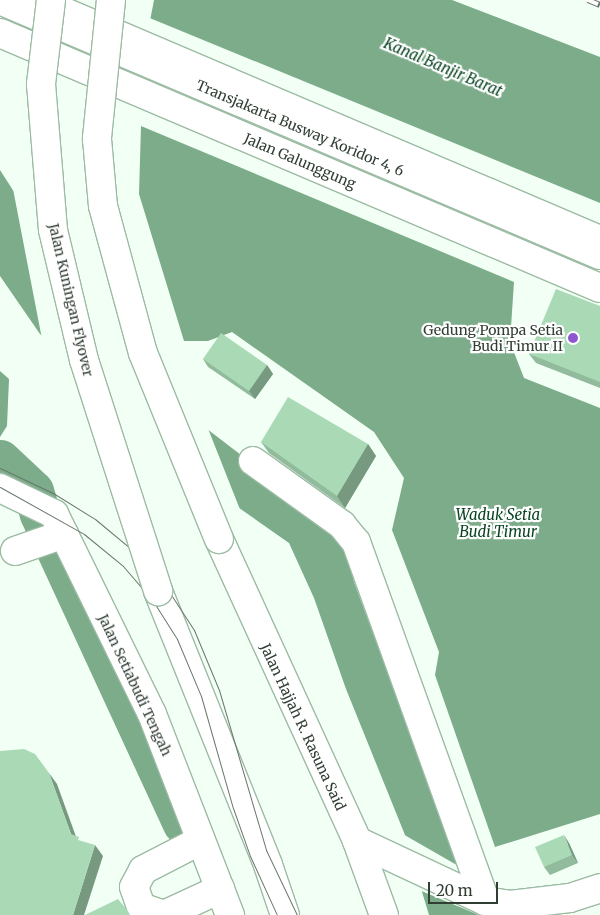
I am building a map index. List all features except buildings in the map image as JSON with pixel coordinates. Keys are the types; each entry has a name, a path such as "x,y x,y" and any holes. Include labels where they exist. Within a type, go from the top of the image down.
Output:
{"main road":[{"name":"Transjakarta Busway Koridor 4, 6","path":"0,0 600,255"},
{"path":"36,0 600,240"},
{"name":"Jalan Kuningan Flyover","path":"51,0 41,84 53,230 84,360 158,591 268,865 285,914"},
{"name":"Jalan Hajjah R. Rasuna Said","path":"111,0 97,139 103,206 143,353 219,540 357,841 384,915"},
{"name":"Transjakarta Busway Koridor 4, 6","path":"0,19 600,271"},
{"name":"Jalan Galunggung","path":"0,33 600,288"},
{"path":"253,461 342,525 356,542 479,898"},
{"name":"Jalan Setiabudi Tengah","path":"0,488 54,514 44,541 152,714 230,915"},
{"path":"201,840 143,870 134,887 141,907 164,915 220,889"},
{"path":"357,841 395,857 479,898 510,905 562,899 600,888"}],"water":[{"name":"Kanal Banjir Barat","path":"106,0 452,0 600,57 600,203"},
{"name":"Waduk Setia Budi Timur","path":"141,126 514,282 510,342 524,378 600,408 600,814 495,847 435,675 439,652 392,530 404,478 374,432 232,332 208,341 184,341 139,194"},
{"path":"0,170 70,279 168,399 343,533 354,582 477,915 429,915 405,835 346,689 314,598 289,543 158,451 40,334 0,276"},
{"path":"0,371 9,379 7,426 0,437"}],"pier":[{"path":"104,0 154,0 150,21 105,2"},
{"path":"13,189 72,278 170,397 207,426 241,512 156,453 42,339"},
{"path":"401,833 462,868 479,915 419,890"}],"waterway":[{"path":"0,460 33,491 40,514 183,824"}],"tram line":[{"path":"0,468 53,493 95,519 136,553 168,590 194,630 219,690 266,850 297,915"},
{"path":"0,487 84,534 123,566 153,601 177,639 201,696 233,808 250,856 277,915"}],"railway":[{"path":"588,0 600,5"}],"place":[{"name":"Gedung Pompa Setia Budi Timur II","path":"573,338"}]}
